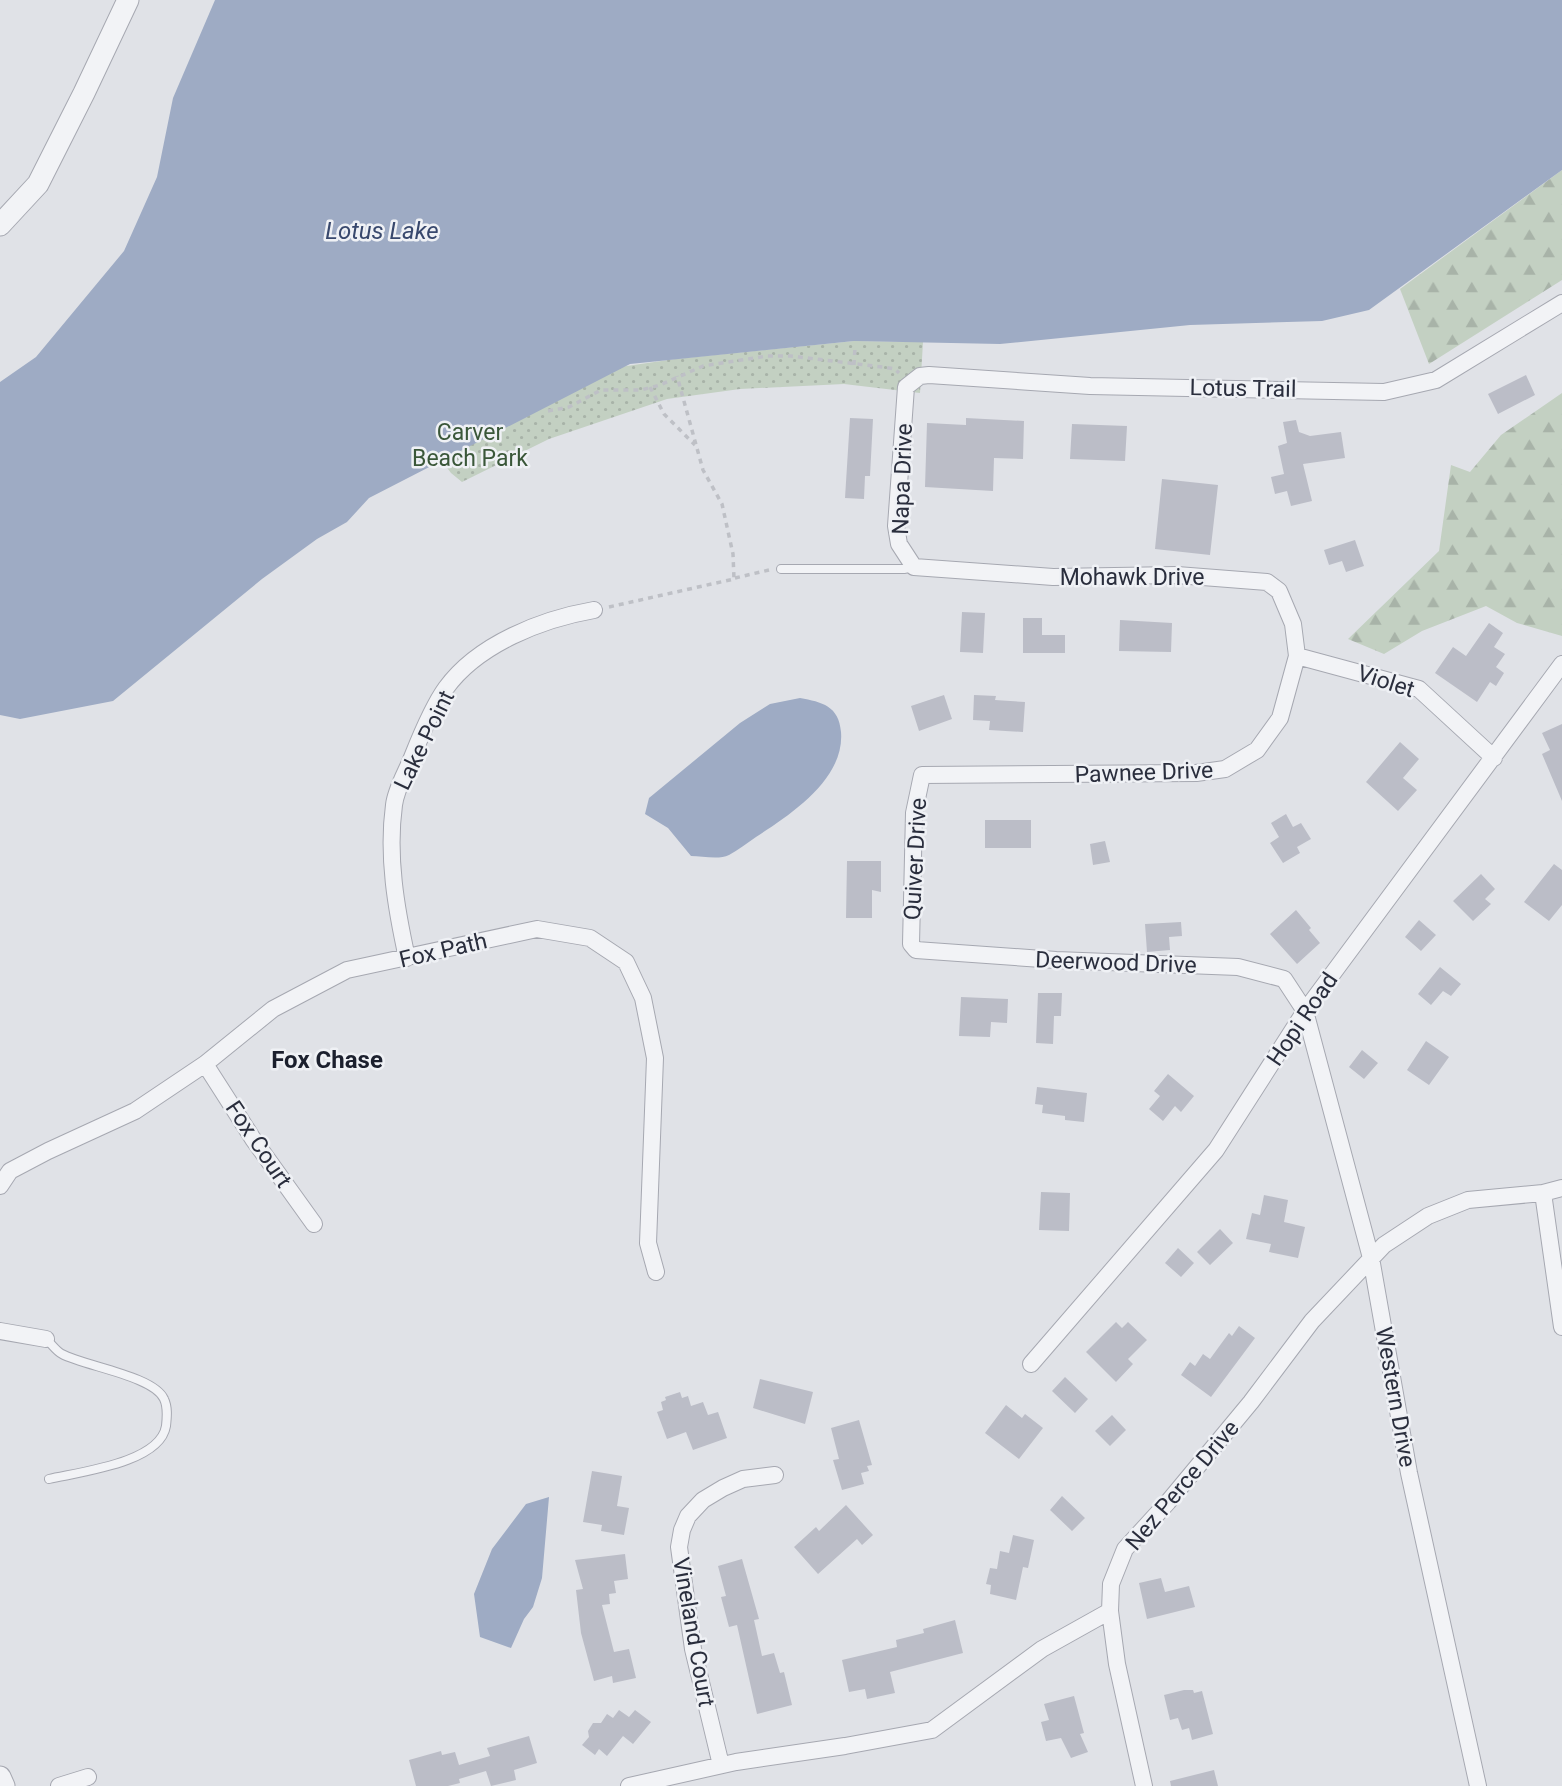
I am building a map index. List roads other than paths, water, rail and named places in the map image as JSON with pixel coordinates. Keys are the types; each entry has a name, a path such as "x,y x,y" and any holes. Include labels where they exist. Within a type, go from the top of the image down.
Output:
{"street":[{"path":"0,225 38,184 128,0"},
{"name":"Lotus Trail","path":"909,385 920,376 929,375 1090,386 1384,392 1436,380 1562,303"},
{"name":"Napa Drive","path":"909,385 896,526 899,544 914,567"},
{"name":"Mohawk Drive","path":"914,567 1053,577 1177,575 1267,582 1279,592 1293,624 1297,656"},
{"name":"Lake Point","path":"407,958 396,910 391,842 394,802 418,743 446,688 480,655 526,630 563,616 594,610"},
{"name":"Violet","path":"1297,656 1419,689 1494,758"},
{"name":"Pawnee Drive","path":"922,775 1196,773 1225,769 1258,750 1280,718 1297,656"},
{"name":"Hopi Road","path":"1031,1364 1216,1150 1305,1011 1562,664"},
{"name":"Quiver Drive","path":"911,944 914,813 922,775"},
{"name":"Fox Path","path":"0,1186 10,1171 135,1111 205,1064 273,1009 347,971 537,929 590,938 626,962 643,998 655,1058 648,1243 656,1272"},
{"name":"Deerwood Drive","path":"911,944 916,950 1056,960 1238,967 1284,979 1305,1011"},
{"name":"Western Drive","path":"1305,1011 1371,1258 1409,1473 1478,1786"},
{"name":"Fox Court","path":"205,1064 253,1139 314,1224"},
{"name":"Nez Perce Drive","path":"1144,1786 1116,1664 1110,1611 1111,1584 1125,1549 1251,1402 1312,1321 1384,1245 1428,1216 1468,1200 1543,1193 1562,1188"},
{"path":"1543,1193 1562,1326"},
{"path":"0,1331 46,1339"},
{"name":"Vineland Court","path":"721,1765 694,1649 678,1547 681,1530 688,1516 703,1500 723,1488 743,1479 775,1475"},
{"path":"629,1786 721,1765 932,1730 1042,1649 1110,1611"},
{"path":"0,1777 5,1786"},
{"path":"59,1786 88,1777"}],"lane":[{"path":"781,569 914,567"},
{"path":"46,1339 60,1353 149,1386 164,1397 167,1411 165,1429 152,1448 129,1460 49,1479"}],"water":[{"name":"Lotus Lake","path":"215,0 1562,0 1562,170 1369,310 1322,321 1190,325 1000,344 854,341 630,364 369,498 347,522 317,539 262,579 113,701 20,719 0,715 0,382 36,357 124,251 157,177 173,98"},
{"path":"800,698 815,701 833,711 840,723 841,732 840,749 834,765 825,780 799,807 729,855 720,857 691,856 668,828 645,814 649,798 740,723 770,704"},
{"path":"549,1497 542,1578 533,1607 524,1619 511,1648 480,1637 474,1594 492,1549 526,1504"}],"district":[{"name":"Fox Chase","path":"327,1060"}],"park label":[{"name":"Carver Beach Park","path":"470,445"}]}
